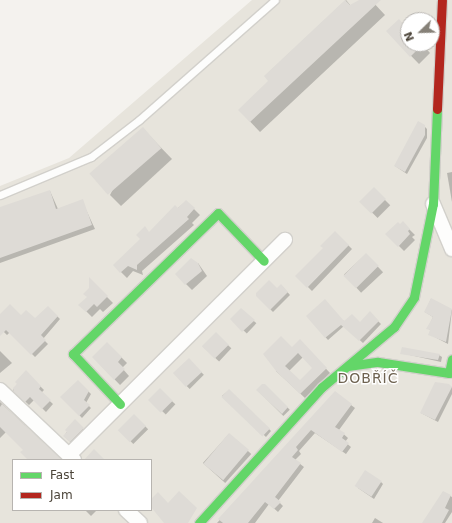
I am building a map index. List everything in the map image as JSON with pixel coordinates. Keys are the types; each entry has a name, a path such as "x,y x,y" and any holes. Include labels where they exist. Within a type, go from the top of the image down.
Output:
{"street":[{"path":"199,523 322,387 394,326 414,297 433,204 442,0"},
{"path":"433,204 452,249"},
{"path":"120,404 73,354 218,213 264,261"},
{"path":"0,390 71,458 120,404 285,240"},
{"path":"348,366 378,362 449,373 452,359"},
{"path":"127,511 140,523"}],"lane":[{"path":"0,195 91,157 139,120 275,0"}],"shaded area":[{"path":"252,0 452,0 452,523 0,523 0,186 69,158"}],"building":[{"path":"345,0 350,5 359,0 381,0 250,122 238,110 268,81 264,76"},
{"path":"399,19 400,46 386,31"},
{"path":"405,52 415,52 410,57"},
{"path":"418,121 425,125 425,135 405,172 394,166"},
{"path":"143,127 161,148 108,195 89,174"},
{"path":"374,187 386,199 371,214 359,202"},
{"path":"50,190 56,209 83,199 92,225 0,258 0,207"},
{"path":"186,200 195,208 187,217 189,219 137,265 137,270 128,266 120,273 113,265 140,239 136,235 145,226 149,232 175,205 178,208"},
{"path":"403,221 410,229 408,231 410,234 398,247 385,234 398,222 400,224"},
{"path":"335,231 349,245 307,288 295,276 323,248 320,246"},
{"path":"366,253 379,266 356,288 343,276"},
{"path":"191,258 198,263 202,271 185,285 175,274"},
{"path":"89,277 108,296 97,307 94,304 86,312 78,305 87,297 83,294 89,288"},
{"path":"269,280 277,288 281,284 288,292 270,310 256,296 256,293"},
{"path":"431,298 452,309 446,342 428,335 430,330 426,329 433,317 424,312"},
{"path":"325,299 344,321 352,314 360,322 370,311 379,321 359,341 341,325 325,338 306,316"},
{"path":"10,304 21,315 26,310 35,318 48,306 58,316 41,335 46,340 31,355 6,330 0,336 0,314"},
{"path":"241,308 255,320 242,332 230,319"},
{"path":"216,332 229,345 215,359 202,346"},
{"path":"281,336 292,347 300,339 327,368 300,394 276,371 263,354","holes":["298,353 312,368 300,380 285,366"]},
{"path":"107,342 122,357 118,362 125,369 114,380 92,357"},
{"path":"402,347 440,354 438,360 400,354"},
{"path":"189,358 202,372 186,387 173,373"},
{"path":"26,370 41,386 39,389 51,400 42,409 30,397 25,402 14,392 13,388 17,384 15,382"},
{"path":"78,380 89,391 84,400 90,405 79,416 60,397"},
{"path":"435,382 449,384 452,387 435,420 420,413"},
{"path":"262,384 265,384 288,407 282,414 256,390"},
{"path":"160,388 173,401 161,413 148,400"},
{"path":"229,389 270,429 262,437 221,397"},
{"path":"335,391 352,404 335,427 345,433 342,438 349,443 342,452 311,430 296,447 298,450 292,457 301,463 275,497 281,502 274,509 265,502 248,523 223,523 218,519"},
{"path":"2,404 61,459 27,459 20,452 23,450 0,427 0,407"},
{"path":"134,414 146,426 130,442 118,430"},
{"path":"75,419 84,428 70,442 63,436 67,432 65,430"},
{"path":"229,433 249,450 223,480 203,464"},
{"path":"94,449 104,459 85,459"},
{"path":"365,470 382,481 371,497 355,486"},
{"path":"179,491 197,508 188,523 164,523 152,508 152,498 158,492 168,503"},
{"path":"443,491 451,495 445,508 449,510 442,523 422,523"}],"traffic: fast":[{"path":"199,523 322,387 394,327 414,297 433,204 437,109"},
{"path":"120,404 73,354 218,213 264,261"},
{"path":"348,366 378,362 449,373 452,359"}],"traffic: jam":[{"path":"437,109 442,0"}],"district":[{"name":"DOBŘÍČ","path":"368,378"}]}
